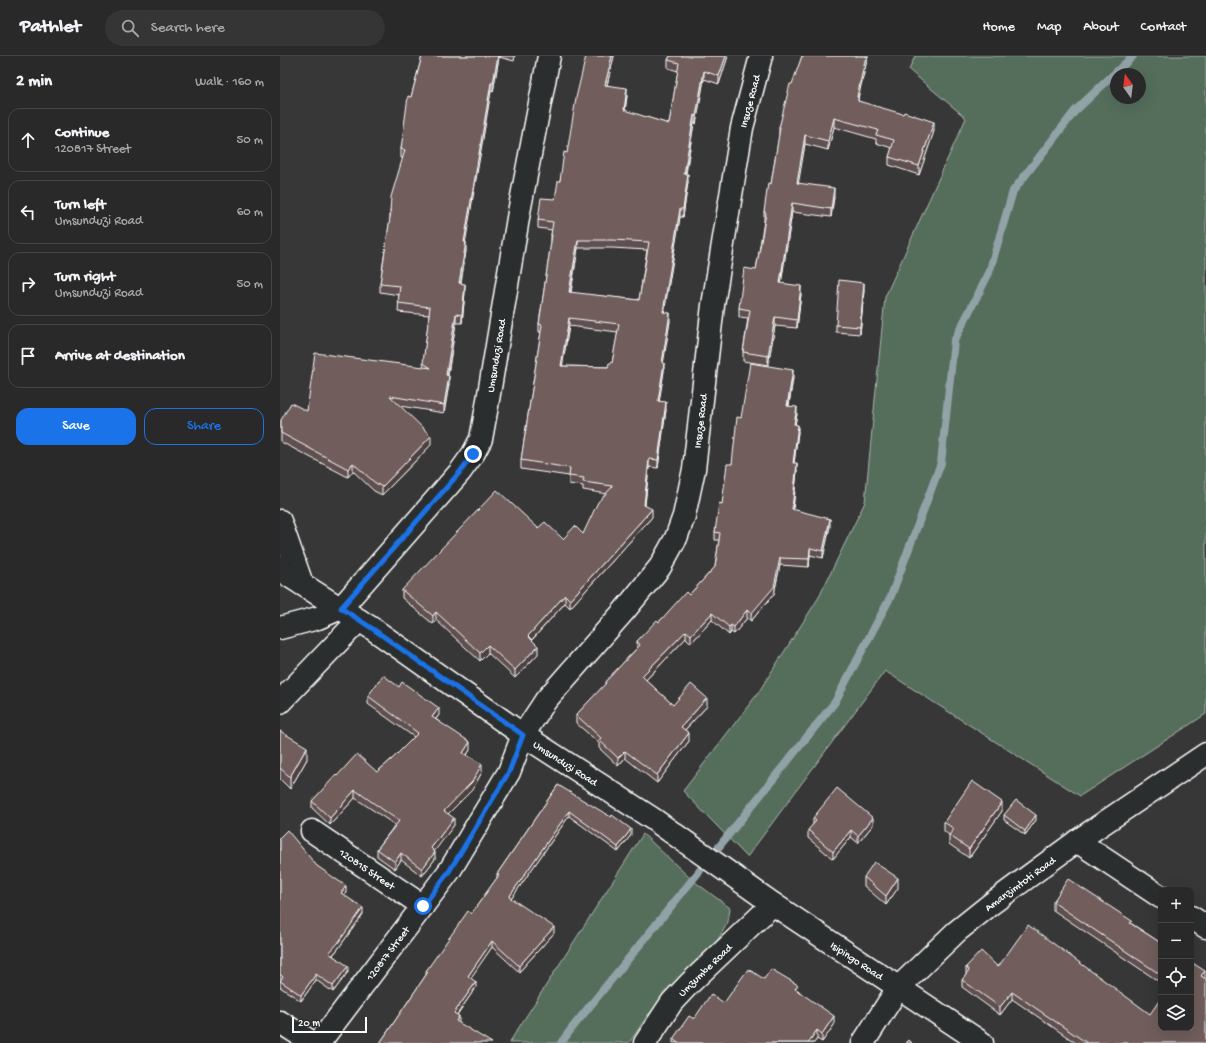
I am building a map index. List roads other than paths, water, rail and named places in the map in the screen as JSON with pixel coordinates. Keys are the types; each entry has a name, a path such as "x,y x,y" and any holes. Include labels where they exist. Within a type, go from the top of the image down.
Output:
{"street":[{"name":"Umsunduzi Road","path":"280,628 318,618 341,608 460,472 473,454 481,439 519,212 549,56"},
{"name":"Insuze Road","path":"523,735 546,700 624,611 660,567 676,538 684,516 694,469 713,305 741,136 761,56"},
{"path":"280,521 302,584"},
{"name":"Umsunduzi Road","path":"280,568 302,584 359,620 523,735 653,819 733,875"},
{"path":"280,702 359,620"},
{"name":"120817 Street","path":"319,1043 450,870 509,772 523,735"},
{"name":"Amanzimtoti Road","path":"863,1043 898,988 956,932 990,904 1077,841 1206,754"},
{"name":"120815 Street","path":"312,831 423,906"},
{"path":"1077,841 1158,895"},
{"name":"Isipingo Road","path":"733,875 773,904 982,1043"},
{"name":"Umzumbe Road","path":"645,1043 676,997 773,904"},
{"path":"1194,919 1206,927"},
{"path":"280,1022 313,1043"}],"waterway":[{"path":"561,1043 835,702 891,596 941,463 954,341 989,273 1013,191 1075,111 1133,56"}]}
